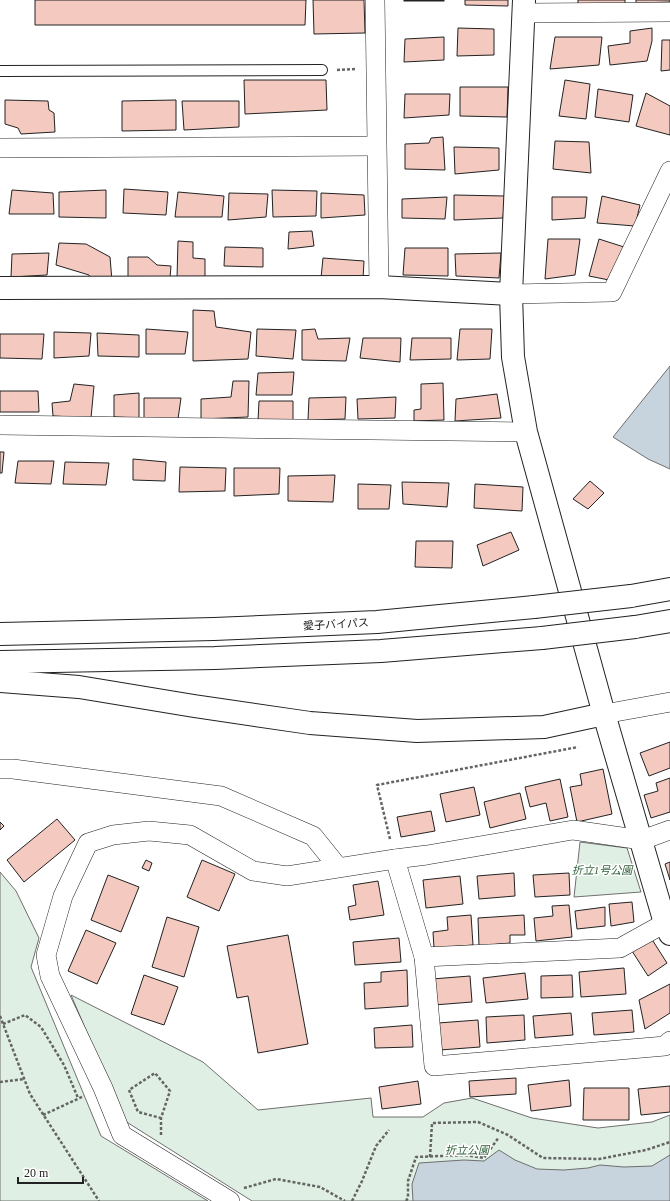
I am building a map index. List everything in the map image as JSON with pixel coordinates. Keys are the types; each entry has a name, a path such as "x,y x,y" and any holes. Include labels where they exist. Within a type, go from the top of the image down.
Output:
{"main road":[{"path":"524,6 511,294 513,357 526,432 604,714 668,928"},
{"path":"0,288 378,287 511,294"},
{"name":"愛子バイパス","path":"0,634 214,629 369,622 534,607 640,594 670,588"},
{"path":"0,662 215,658 373,651 542,638 635,627 670,621"},
{"path":"0,681 79,687 310,723 417,731 544,727 604,714"}],"street":[{"path":"375,0 378,287"},
{"path":"524,6 670,12"},
{"path":"0,148 376,146"},
{"path":"511,294 612,292 670,171"},
{"path":"0,425 526,432"},
{"path":"604,714 670,702"},
{"path":"0,769 13,769 221,796 313,836 338,867"},
{"path":"230,1201 122,1135 103,1088 50,976 46,955 63,896 88,843 113,835 149,831 190,835 253,871 287,876 338,867 427,855 573,830 642,840 670,830"},
{"path":"395,859 424,957 434,1066 665,1046 670,1041"},
{"path":"424,957 620,948 668,928"}],"lane":[{"path":"0,71 322,70"}],"path":[{"path":"322,70 376,69"},
{"path":"395,859 378,785 578,747"},
{"path":"3,1024 25,1015 41,1027 64,1065 78,1098"},
{"path":"0,1016 30,1094 42,1115 99,1201"},
{"path":"161,1118 138,1112 129,1090 155,1073 170,1091 161,1118 161,1140"},
{"path":"0,1082 24,1079"},
{"path":"42,1115 103,1088"},
{"path":"430,1157 432,1123 478,1122 508,1135 542,1158 599,1158 646,1150 670,1142"},
{"path":"352,1201 376,1146 389,1130"},
{"path":"406,1201 408,1198 408,1181 416,1157 465,1155 484,1158 499,1137"},
{"path":"244,1188 276,1179 320,1187 345,1201"}],"green space":[{"name":"折立1号公園","path":"580,842 627,848 641,892 574,897"},
{"path":"0,872 16,891 39,938 31,967 101,1136 208,1201 0,1201"},
{"name":"折立公園","path":"71,995 203,1062 258,1110 371,1098 373,1117 423,1117 444,1103 472,1098 532,1118 598,1128 652,1122 670,1115 670,1201 252,1201 125,1121"}],"shaded area":[{"path":"670,366 670,469 648,459 613,437"},
{"path":"499,1150 515,1160 537,1169 564,1170 588,1168 600,1165 624,1167 652,1166 670,1155 670,1201 413,1201 412,1184 419,1163 464,1160 484,1161"}],"building":[{"path":"35,0 306,0 305,25 35,25"},
{"path":"313,0 364,0 365,33 314,34"},
{"path":"444,0 444,1 404,1"},
{"path":"465,0 508,0 508,6 465,5"},
{"path":"578,0 625,0 625,5 578,7"},
{"path":"636,0 670,0 670,2 636,3"},
{"path":"458,28 494,29 494,55 457,56"},
{"path":"652,28 652,41 647,61 610,65 608,46 630,43 630,31"},
{"path":"444,37 444,60 404,62 405,39"},
{"path":"555,37 602,37 599,65 550,69"},
{"path":"662,40 670,40 670,70 661,71"},
{"path":"244,80 326,80 327,110 245,114"},
{"path":"565,80 590,84 586,119 559,116"},
{"path":"460,87 508,87 507,117 460,116"},
{"path":"598,89 633,95 629,122 595,117"},
{"path":"646,93 670,106 670,135 636,126"},
{"path":"405,94 450,94 449,115 404,118"},
{"path":"5,100 48,101 49,110 54,113 55,132 21,134 18,128 5,124"},
{"path":"176,100 176,130 122,131 122,101"},
{"path":"182,101 239,101 239,127 184,130"},
{"path":"443,137 445,170 405,169 405,144 429,143 431,138"},
{"path":"555,141 589,142 591,173 553,169"},
{"path":"454,147 499,148 499,170 455,174"},
{"path":"124,189 168,192 166,215 123,213"},
{"path":"12,190 53,193 54,214 9,214"},
{"path":"106,190 106,218 59,217 59,192"},
{"path":"272,190 317,191 316,216 273,217"},
{"path":"178,192 224,196 222,217 175,217"},
{"path":"229,193 268,194 266,217 228,220"},
{"path":"321,193 364,195 365,215 321,218"},
{"path":"454,195 505,196 503,218 454,220"},
{"path":"602,196 640,205 635,226 597,223"},
{"path":"447,197 445,219 402,218 402,199"},
{"path":"552,197 587,197 585,218 552,220"},
{"path":"312,231 314,246 288,249 289,232"},
{"path":"548,239 580,239 575,275 545,279"},
{"path":"599,239 624,247 609,280 589,276"},
{"path":"178,241 193,242 193,258 205,259 205,281 177,279"},
{"path":"59,243 86,244 110,257 112,281 93,282 89,275 56,265"},
{"path":"225,247 263,248 263,267 224,266"},
{"path":"405,248 448,248 448,276 403,275"},
{"path":"49,253 47,275 11,277 12,254"},
{"path":"501,253 499,278 456,276 455,254"},
{"path":"128,257 148,257 157,265 171,266 170,278 128,279"},
{"path":"323,258 364,261 363,279 321,278"},
{"path":"193,310 214,311 216,327 251,332 248,359 193,361"},
{"path":"146,329 188,332 185,354 146,354"},
{"path":"257,329 296,330 293,359 256,356"},
{"path":"315,329 318,339 350,338 346,361 302,360 302,330"},
{"path":"460,329 492,329 490,359 457,360"},
{"path":"54,332 91,333 89,356 54,358"},
{"path":"97,333 139,335 139,357 98,356"},
{"path":"0,334 44,334 42,359 0,358"},
{"path":"363,338 401,338 400,362 360,358"},
{"path":"412,338 451,338 451,359 410,360"},
{"path":"294,372 292,395 256,395 258,373"},
{"path":"233,381 249,381 248,417 201,419 201,399 231,397"},
{"path":"443,383 444,420 414,421 414,410 421,409 421,384"},
{"path":"74,384 94,386 91,418 53,416 52,403 70,401"},
{"path":"0,391 38,391 39,412 0,412"},
{"path":"139,393 139,418 114,417 114,395"},
{"path":"497,394 501,418 455,421 456,399"},
{"path":"346,397 345,419 308,420 309,398"},
{"path":"396,397 395,418 358,419 357,399"},
{"path":"144,398 181,398 178,419 144,420"},
{"path":"259,401 293,401 293,420 258,421"},
{"path":"0,452 4,452 2,473 0,473"},
{"path":"133,459 166,462 165,481 133,480"},
{"path":"18,461 54,461 51,484 15,483"},
{"path":"65,462 109,463 106,485 63,484"},
{"path":"180,467 226,468 225,491 179,492"},
{"path":"234,468 280,468 279,494 234,496"},
{"path":"335,475 333,502 288,501 288,476"},
{"path":"590,481 604,493 588,509 573,499"},
{"path":"402,482 449,483 447,507 403,504"},
{"path":"358,484 391,485 389,509 358,509"},
{"path":"475,484 523,487 522,511 474,508"},
{"path":"511,532 519,550 483,566 477,545"},
{"path":"416,541 453,541 452,568 415,567"},
{"path":"670,742 670,768 649,776 640,753"},
{"path":"603,769 612,814 577,822 570,787 582,785 580,774"},
{"path":"670,778 670,812 651,818 644,795 658,791 656,783"},
{"path":"560,779 568,817 550,821 546,803 530,807 525,787"},
{"path":"474,787 480,815 446,822 440,794"},
{"path":"520,793 526,819 490,828 484,802"},
{"path":"431,811 435,831 401,837 397,817"},
{"path":"57,819 75,840 24,882 7,860"},
{"path":"0,822 4,826 0,830"},
{"path":"146,860 152,863 149,871 142,868"},
{"path":"202,860 235,874 219,911 187,897"},
{"path":"670,862 670,880 665,864"},
{"path":"514,873 515,896 479,899 477,876"},
{"path":"569,873 570,895 535,897 533,875"},
{"path":"108,875 139,887 121,932 91,920"},
{"path":"460,876 463,904 426,908 423,880"},
{"path":"378,881 384,915 350,920 348,907 356,905 353,885"},
{"path":"632,902 634,922 611,926 609,904"},
{"path":"569,905 572,937 536,941 534,918 553,916 552,906"},
{"path":"605,907 605,926 577,929 575,911"},
{"path":"471,915 473,945 434,948 433,932 448,930 447,917"},
{"path":"524,915 525,935 510,935 510,943 479,946 478,918"},
{"path":"167,917 199,927 184,977 152,967"},
{"path":"86,930 116,943 97,984 68,971"},
{"path":"288,935 308,1044 258,1053 248,996 237,998 227,946"},
{"path":"399,938 401,962 355,965 353,942"},
{"path":"651,938 667,963 648,976 632,951"},
{"path":"624,968 626,994 581,997 579,972"},
{"path":"407,970 408,1006 365,1009 364,983 381,982 381,972"},
{"path":"525,973 528,999 486,1003 483,978"},
{"path":"144,975 178,987 164,1025 131,1014"},
{"path":"572,975 573,997 541,998 541,976"},
{"path":"470,976 472,1002 434,1005 432,979"},
{"path":"670,984 670,1013 645,1029 639,1000"},
{"path":"632,1010 634,1032 594,1035 592,1013"},
{"path":"571,1013 573,1035 535,1038 533,1016"},
{"path":"524,1015 525,1040 487,1043 486,1017"},
{"path":"478,1020 480,1047 440,1050 438,1023"},
{"path":"412,1025 413,1047 375,1048 374,1028"},
{"path":"516,1078 516,1094 470,1097 469,1081"},
{"path":"569,1080 571,1106 531,1111 528,1085"},
{"path":"418,1081 421,1104 382,1109 379,1087"},
{"path":"670,1086 670,1112 641,1115 638,1089"},
{"path":"584,1088 629,1088 629,1120 583,1120"}]}
